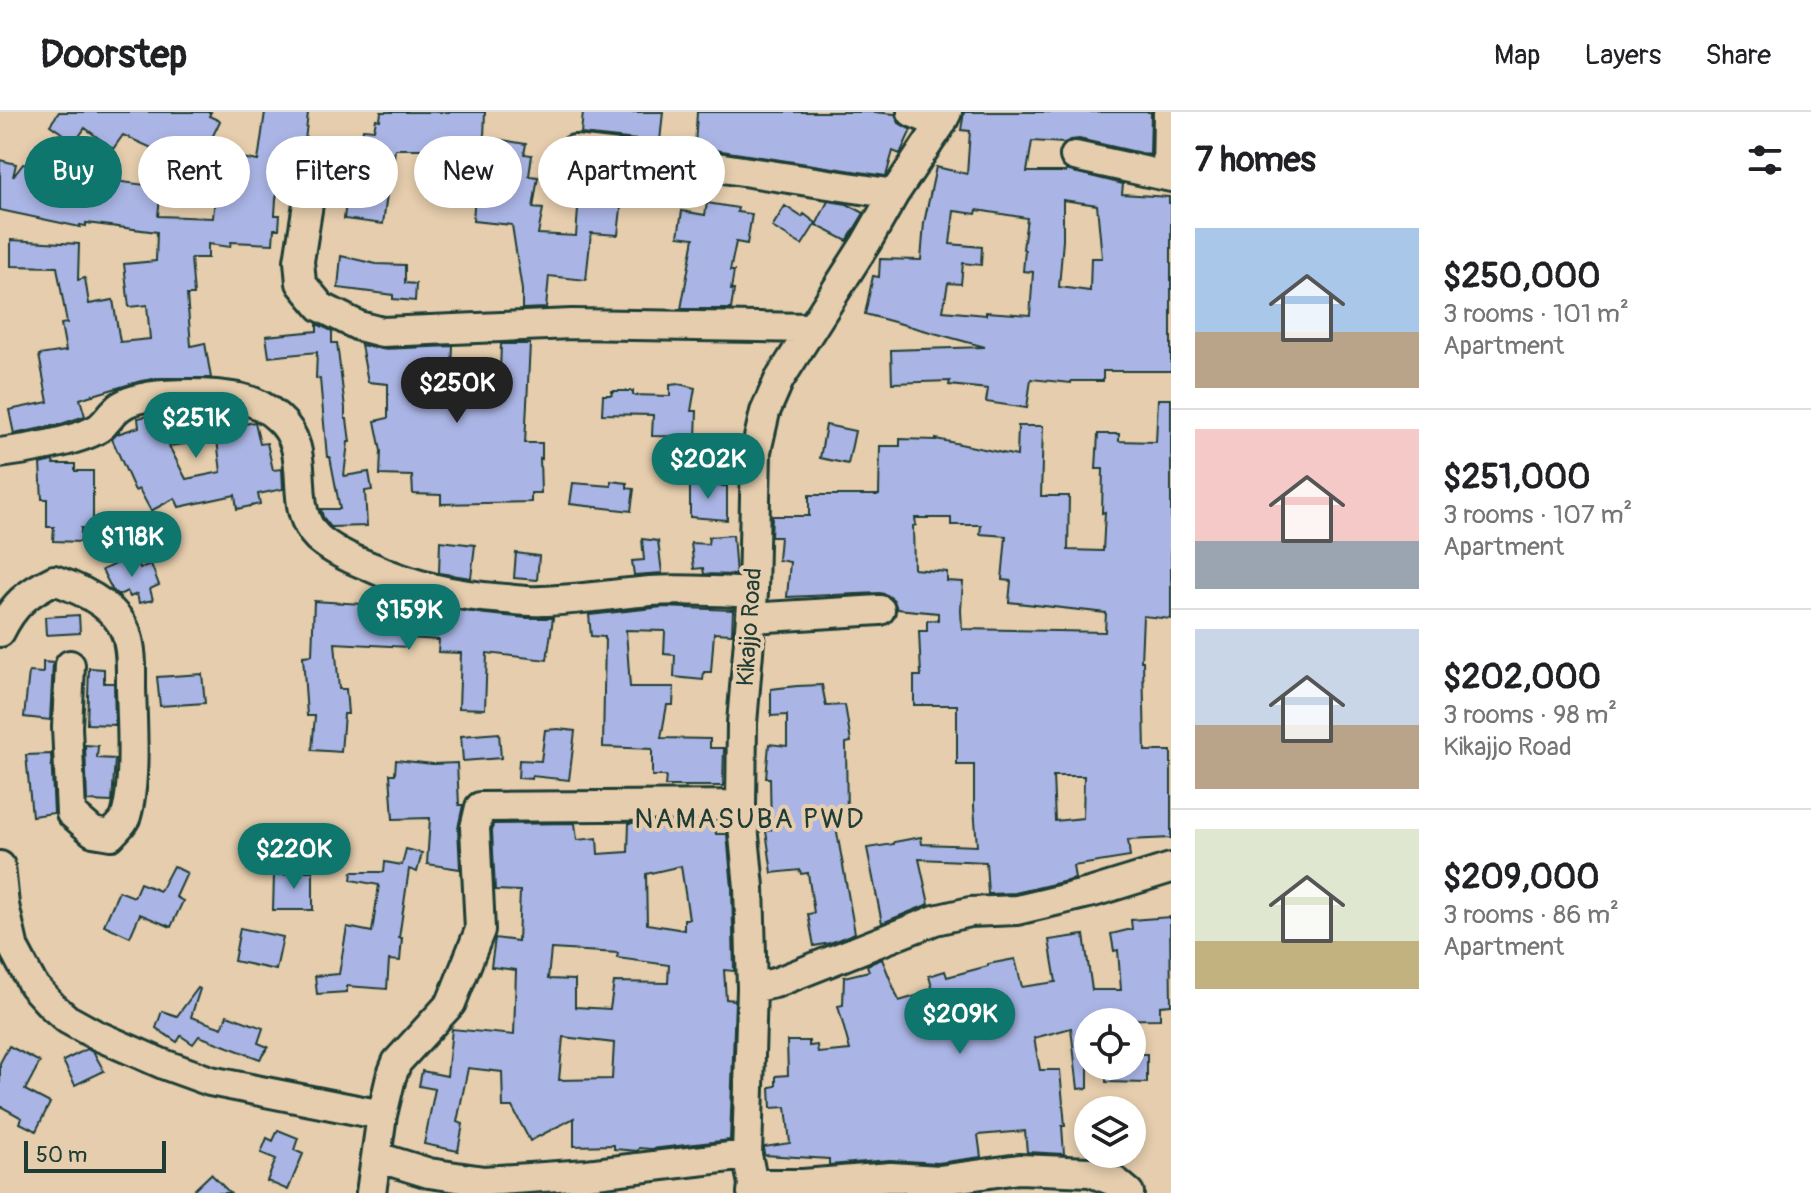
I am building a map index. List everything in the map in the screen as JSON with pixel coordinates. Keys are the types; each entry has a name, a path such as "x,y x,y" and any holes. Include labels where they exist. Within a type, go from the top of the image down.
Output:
{"street":[{"path":"912,112 944,118"},
{"path":"1075,156 1169,176 1168,113"},
{"name":"Kikajjo Road","path":"752,1188 747,1155 752,988 749,887 741,805 742,723 752,605 756,451 765,412 779,380 944,118"},
{"path":"725,168 894,194"},
{"path":"307,208 299,261 301,283 321,307 359,326 382,332 572,324 811,328"},
{"path":"0,453 60,443 99,428 122,405 146,397 183,393 241,398 268,409 287,425 296,441 305,518 317,536 333,548 396,579 460,594 539,601 651,591 702,590 752,605 880,610"},
{"path":"0,632 19,603 32,591 54,580 80,589 109,609 126,632 132,704 131,781 126,820 111,835 93,832 71,813 67,727 70,665"},
{"path":"371,1193 382,1115 397,1062 451,1003 480,930 475,828 480,807 741,805"},
{"path":"0,866 4,905 14,949 33,985 67,1019 163,1064 210,1081 382,1115"},
{"path":"752,988 775,983 935,920 970,912 1017,910 1093,892 1171,868"},
{"path":"377,1157 429,1173 484,1181 587,1174 747,1155"},
{"path":"752,1188 891,1177 939,1180 1019,1169 1090,1172 1116,1182 1129,1193"}],"building":[{"path":"59,112 211,112 209,116 220,121 213,136 138,136 138,142 123,135 96,136 85,128 79,136 66,136 50,125"},
{"path":"265,112 308,113 306,136 266,136 266,208 275,208 275,215 280,215 279,229 274,229 273,244 231,242 230,247 208,244 208,258 191,258 194,295 187,295 191,346 205,343 211,378 159,378 92,393 80,399 85,416 14,434 9,410 48,402 39,355 66,351 61,324 67,323 57,267 11,266 11,240 79,244 78,280 85,278 89,304 113,300 120,342 150,339 147,305 129,307 124,264 156,261 157,232 86,223 86,226 80,227 0,210 0,160 16,164 13,177 24,164 24,208 122,208 122,182 138,184 138,208 159,208 158,216 213,218 214,208 250,208 250,159 258,161"},
{"path":"381,112 485,112 484,136 414,136 414,149 398,149 398,136 362,136 363,129 374,130 376,119 380,120"},
{"path":"583,112 663,112 661,136 581,134"},
{"path":"697,112 872,112 895,114 899,123 911,130 900,154 893,151 886,176 725,152 725,136 696,136"},
{"path":"964,112 1151,112 1150,155 1079,139 1064,143 1032,141 1027,172 1066,170 1123,184 1122,194 1169,197 1171,371 1103,371 1103,381 1071,383 1031,379 1027,408 986,402 988,389 949,385 950,381 892,383 891,350 985,347 865,314 873,276 879,277 880,259 921,260 924,223 936,167 967,174 970,131 961,130","holes":["1063,200 1097,205 1102,258 1091,258 1090,291 1059,287","977,210 1027,218 1023,271 1033,272 1030,315 943,311 948,283 961,284 963,263 981,265 982,247 950,244 954,211 976,214"]},
{"path":"522,143 526,144 524,154 532,155 529,176 538,177 533,208 543,209 538,234 576,236 578,208 621,208 618,235 591,233 586,280 549,276 546,308 522,309 512,225 473,221 474,208 522,208"},
{"path":"828,201 847,204 864,213 847,241 816,225"},
{"path":"725,206 752,214 747,244 736,242 730,271 734,271 731,309 681,309 694,238 678,236 682,211 705,215 706,208"},
{"path":"785,206 816,223 802,245 772,227"},
{"path":"345,208 385,208 383,224 344,219"},
{"path":"341,256 376,264 405,265 405,283 416,284 415,301 338,288"},
{"path":"317,324 332,331 332,343 337,343 350,442 344,476 369,472 372,490 365,491 367,526 331,527 323,517 321,509 340,509 330,457 327,457 320,379 316,378 317,352 269,357 266,336 317,331"},
{"path":"501,344 530,344 525,443 542,443 541,493 531,493 531,502 441,504 441,495 413,494 412,476 380,475 381,451 375,421 388,418 388,384 368,382 361,345 382,349 453,346 452,371 500,372"},
{"path":"670,385 695,388 691,411 697,411 696,437 652,436 653,415 602,414 603,395 612,395 612,391 670,396"},
{"path":"1158,399 1171,399 1171,619 1143,616 1141,661 1145,751 1171,751 1171,838 1128,840 1130,857 1073,866 1075,879 1015,893 988,894 986,862 919,859 929,904 882,923 867,848 921,837 922,844 977,846 974,765 957,765 957,705 914,705 914,676 921,676 919,631 927,631 927,621 938,620 938,613 897,609 894,600 880,593 787,597 790,562 778,560 780,537 771,537 772,516 809,516 809,495 879,495 880,446 900,446 900,439 936,439 1017,456 1018,426 1043,426 1041,496 1069,496 1068,550 1103,551 1105,512 1102,513 1103,469 1096,469 1098,434 1119,434 1119,441 1156,442","holes":["915,518 951,518 951,525 981,525 980,534 1006,536 1002,580 1011,581 1009,602 1106,613 1105,632 962,629 963,582 947,581 947,572 914,569","1053,776 1084,776 1083,818 1055,821"]},
{"path":"179,411 224,413 225,423 229,427 255,422 260,444 267,443 273,470 282,469 283,489 258,494 260,504 237,509 235,495 179,507 175,498 151,511 139,489 135,491 112,439 117,434 139,427 138,418","holes":["217,440 221,472 186,479 169,446"]},
{"path":"826,425 855,431 848,464 820,458"},
{"path":"53,461 54,464 75,464 75,471 93,471 93,528 81,528 81,542 53,541 54,527 47,527 47,499 42,499 40,464"},
{"path":"690,480 709,480 709,486 727,486 727,520 690,517"},
{"path":"611,481 627,483 627,488 634,489 631,511 570,504 573,483 611,486"},
{"path":"733,535 736,575 704,574 703,568 694,569 691,543 708,544 709,537"},
{"path":"642,539 658,541 662,573 634,575 632,561 644,560"},
{"path":"440,541 475,545 471,578 439,573"},
{"path":"516,553 539,556 537,580 514,578"},
{"path":"135,555 140,568 151,564 159,585 150,589 153,600 139,603 137,594 130,597 127,591 119,595 113,591 102,570"},
{"path":"314,601 410,607 409,615 438,616 438,607 527,618 553,618 547,660 487,653 485,709 459,708 461,653 438,652 439,640 408,638 408,647 335,643 339,689 346,689 348,714 344,714 341,752 312,750 315,716 307,716 303,656 312,655"},
{"path":"663,607 733,610 732,634 714,633 711,672 704,672 703,680 674,677 675,655 664,654 665,631 626,630 630,687 674,687 673,705 667,705 661,738 710,739 710,748 724,748 723,786 665,786 666,776 652,776 652,749 603,747 605,637 591,636 589,615"},
{"path":"79,615 80,633 46,635 45,617"},
{"path":"43,662 53,663 50,720 24,717 29,672 43,673"},
{"path":"89,668 104,669 104,683 114,683 115,725 87,724"},
{"path":"202,674 205,703 160,706 157,677"},
{"path":"822,685 826,706 845,705 851,742 846,743 847,818 835,821 855,933 814,946 808,914 814,913 808,873 801,874 800,870 772,873 766,831 771,830 770,778 766,778 769,744 787,746 787,715 771,716 771,689"},
{"path":"545,730 575,731 569,780 532,776 532,779 518,778 519,760 541,761"},
{"path":"499,733 501,758 463,761 461,736"},
{"path":"85,745 98,746 97,758 115,759 112,802 87,801"},
{"path":"51,754 54,813 32,816 26,755"},
{"path":"396,760 457,763 459,805 463,805 458,828 460,869 427,864 430,818 393,819 390,774 395,774"},
{"path":"575,823 577,840 597,838 598,854 628,852 629,823 674,823 674,828 715,824 716,834 727,834 734,971 724,970 726,999 735,1000 730,1140 639,1148 638,1151 614,1149 614,1145 574,1146 574,1118 530,1141 512,1107 503,1107 502,1072 468,1068 457,1122 463,1124 458,1151 424,1144 435,1089 419,1086 422,1071 447,1076 452,1029 514,1035 516,970 491,967 495,938 518,941 520,891 495,890 493,824","holes":["681,866 689,919 684,919 684,930 647,924 646,874","551,949 618,953 617,958 669,965 668,983 614,982 610,1009 575,1007 575,980 548,979","563,1037 614,1043 612,1079 559,1080"]},
{"path":"306,827 323,831 319,850 302,846"},
{"path":"406,849 422,853 417,872 409,869 399,938 402,938 400,961 389,960 387,989 347,986 347,992 317,994 315,976 339,974 347,927 372,932 379,885 351,880 352,872 384,872 385,862 402,865"},
{"path":"173,866 187,873 176,897 183,901 171,927 140,914 130,937 104,925 119,891 134,897 140,883 160,891"},
{"path":"285,871 313,871 313,910 273,910 274,874 285,875"},
{"path":"1170,917 1171,1005 1160,1006 1160,1019 1146,1019 1146,1008 1074,1008 1074,1054 1071,1028 1034,1038 1040,1070 1060,1070 1064,1154 1027,1152 1025,1131 978,1135 981,1157 938,1163 890,1160 829,1165 829,1159 764,1155 764,1147 790,1143 786,1107 771,1108 770,1087 776,1086 776,1076 788,1075 787,1041 809,1041 809,1046 817,1045 818,1053 850,1050 838,1006 843,1005 844,977 869,971 867,965 882,959 899,1001 933,991 929,976 945,971 947,977 1015,959 1022,987 1056,982 1049,940 1084,935 1092,990 1121,990 1118,950 1114,951 1111,934 1132,929 1131,920"},
{"path":"240,928 283,937 276,970 234,961"},
{"path":"198,988 191,1017 222,1028 227,1015 263,1028 258,1043 268,1047 260,1059 199,1036 193,1044 181,1036 177,1042 156,1028 162,1011 177,1016"},
{"path":"9,1046 40,1062 25,1090 50,1103 36,1131 20,1123 22,1118 0,1106 0,1063"},
{"path":"87,1049 94,1053 104,1071 75,1085 63,1061"},
{"path":"1147,1054 1147,1083 1106,1082 1146,1080"},
{"path":"1077,1080 1088,1080 1088,1088 1078,1089"},
{"path":"278,1130 298,1138 294,1150 303,1154 288,1190 267,1181 276,1159 261,1153 267,1138 273,1141"},
{"path":"211,1174 230,1193 191,1193"}],"district":[{"name":"NAMASUBA PWD","path":"750,818"}]}
